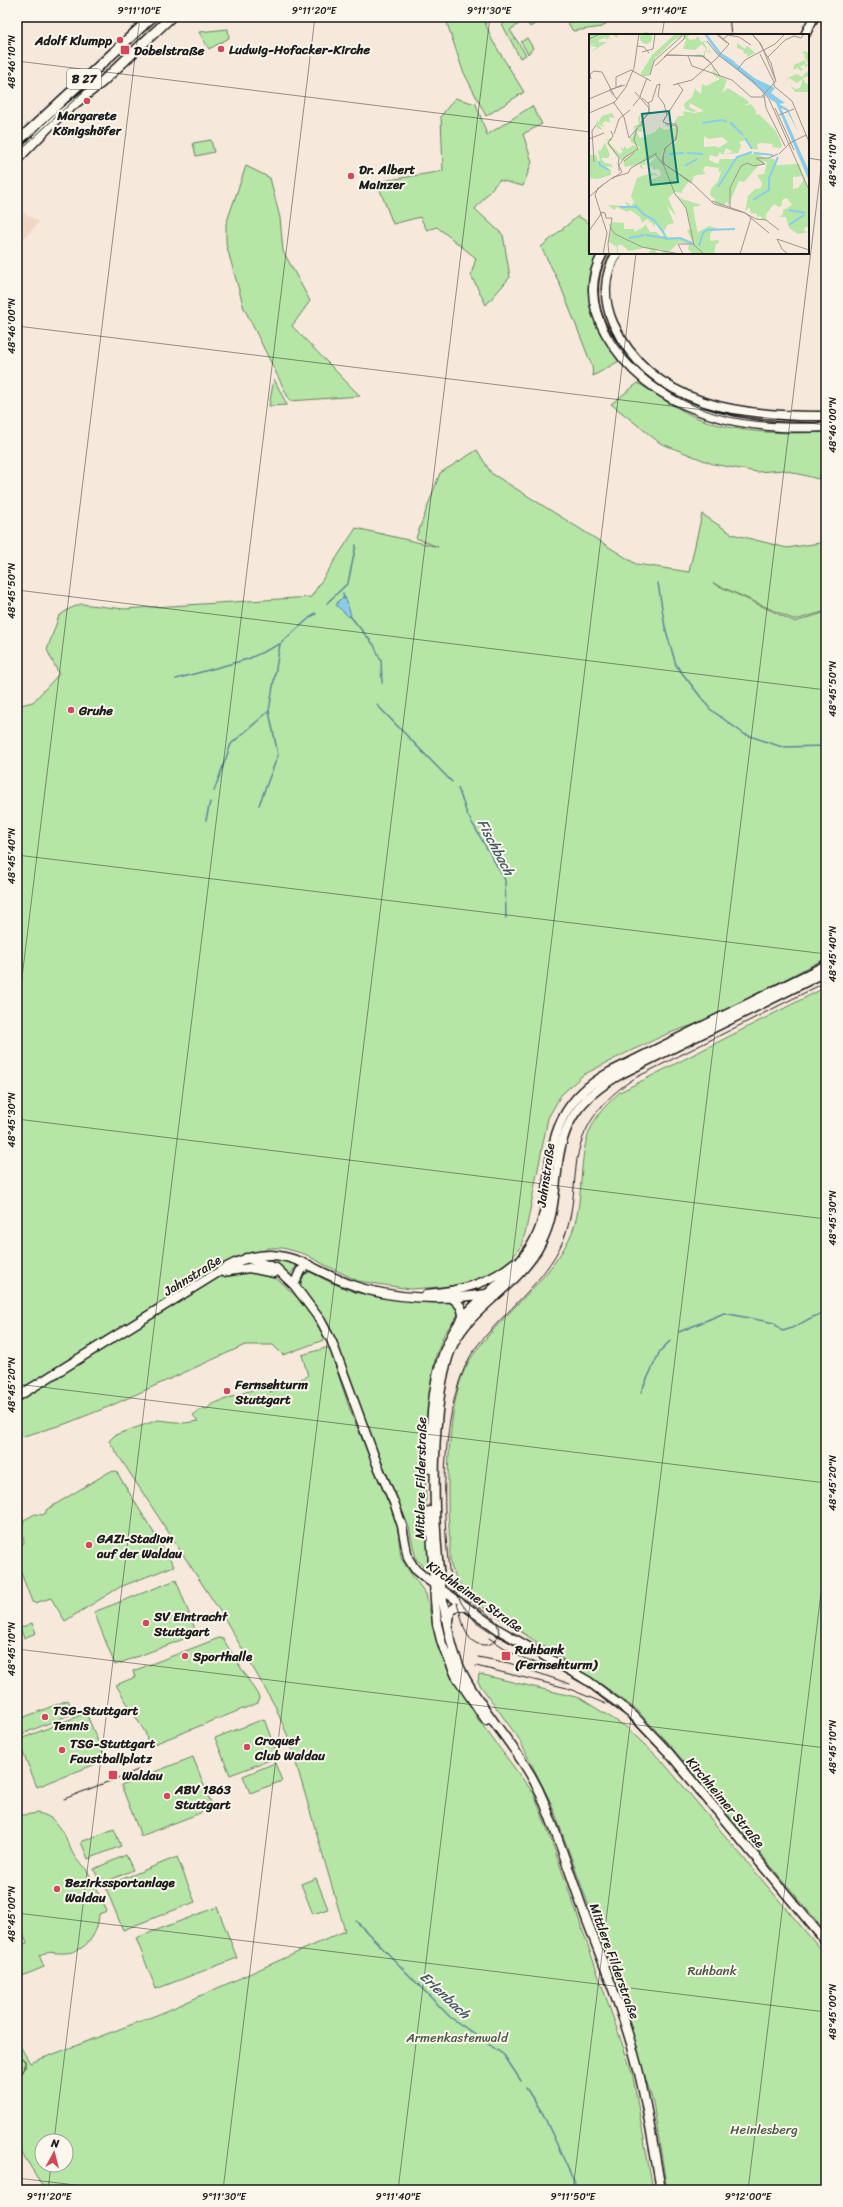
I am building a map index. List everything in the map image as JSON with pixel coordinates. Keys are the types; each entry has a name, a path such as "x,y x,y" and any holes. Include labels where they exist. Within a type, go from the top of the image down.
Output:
{"main road":[{"name":"B 27","path":"17,142 152,17"},
{"name":"B 27","path":"17,159 59,116 102,82 171,17"},
{"path":"806,34 814,17"},
{"path":"602,254 596,267 593,281 593,296 598,319 618,353 633,370 654,388 693,410 724,420 767,426 826,427"},
{"path":"616,254 609,268 606,281 606,301 609,313 624,342 640,362 655,375 689,396 727,409 774,416 826,416"},
{"name":"Jahnstraße","path":"397,1296 440,1293 472,1287 492,1278 514,1263 522,1260 536,1236 542,1220 556,1132 568,1109 582,1092 598,1079 619,1067 826,965"},
{"name":"Jahnstraße","path":"17,1397 218,1272 246,1258 262,1255 290,1257 357,1287 406,1298 452,1298 488,1294 506,1288 526,1267 545,1236 552,1211 558,1158 562,1139 574,1113 590,1094 621,1074 826,972"},
{"name":"Kirchheimer Straße","path":"246,1258 276,1268 294,1285 321,1321 332,1342 377,1464 395,1505 402,1526 408,1558 419,1573 464,1606 509,1636 588,1682 634,1716 669,1753 826,1942"},
{"name":"Mittlere Filderstraße","path":"515,1752 488,1723 471,1701 450,1662 437,1624 430,1515 432,1425 440,1364 447,1342 463,1318 506,1278 522,1260"},
{"path":"294,1285 300,1271 309,1265"},
{"name":"Kirchheimer Straße","path":"218,1272 249,1268 281,1274"},
{"name":"Mittlere Filderstraße","path":"506,1288 463,1329 453,1345 446,1365 440,1404 435,1486 442,1590 447,1628 451,1646 461,1671 490,1719 515,1752 543,1798 624,2017 647,2111 661,2190"},
{"path":"452,1298 459,1303 462,1309 463,1318"},
{"path":"447,1628 450,1611 457,1606 464,1606"},
{"path":"450,1662 461,1671"}],"shaded area":[{"path":"17,209 39,222 17,246"},
{"path":"606,254 613,254 605,311 649,374 735,414 811,419 811,421 826,421 826,424 803,425 747,421 694,407 649,381 616,345 599,311 596,279"}],"green space":[{"path":"445,17 483,17 492,40 524,92 486,116 463,71"},
{"path":"519,17 522,22 510,30 526,55 520,58 502,24"},
{"path":"524,17 546,17 530,27"},
{"path":"564,17 606,17 606,24 602,27 573,31"},
{"path":"228,29 229,38 209,49 199,32"},
{"path":"527,38 533,48 528,54 521,42"},
{"path":"455,98 476,104 487,135 532,106 542,124 523,134 532,162 523,186 499,180 475,209 503,235 510,277 486,305 471,275 476,258 437,227 427,230 420,217 393,224 377,182 443,171 441,116"},
{"path":"211,140 214,152 196,156 193,143"},
{"path":"246,166 270,178 280,218 283,251 310,301 292,326 360,396 290,401 244,308 226,244 226,224"},
{"path":"578,216 589,223 589,254 598,254 591,267 589,276 589,299 596,321 619,361 593,376 592,366 559,282 541,247"},
{"path":"274,379 287,405 269,406"},
{"path":"638,383 679,409 718,425 754,431 790,433 826,432 826,467 824,467 818,479 784,470 757,472 713,464 660,443 611,404"},
{"path":"477,450 491,473 636,564 689,572 702,514 732,534 787,548 826,542 826,611 795,620 713,583 795,622 826,612 826,958 704,1021 667,1034 583,1075 561,1095 548,1118 526,1230 521,1246 503,1267 473,1285 410,1289 358,1281 305,1254 283,1248 268,1248 250,1260 263,1272 280,1281 304,1304 326,1339 283,1355 273,1345 245,1345 108,1407 65,1424 17,1438 17,706 33,702 59,674 47,650 59,616 69,609 81,604 124,609 311,597 356,528 438,547 416,538 440,473"},
{"path":"826,987 826,1932 674,1750 637,1710 604,1686 471,1599 458,1581 451,1566 448,1476 449,1450 455,1400 468,1363 479,1346 492,1331 547,1272 569,1239 578,1211 584,1151 593,1124 598,1115 620,1092"},
{"path":"259,1260 284,1260 297,1265 290,1275"},
{"path":"310,1272 343,1288 383,1298 411,1301 467,1302 444,1334 435,1358 427,1414 425,1465 428,1565 425,1568 416,1559 409,1527 376,1448 334,1335 301,1286 302,1276"},
{"name":"Armenkastenwald","path":"329,1347 350,1410 397,1523 401,1558 426,1594 438,1648 477,1718 534,1794 632,2072 653,2190 45,2190 34,2173 74,2173 74,2133 34,2133 34,2172 17,2145 17,2041 30,2063 162,2013 345,1931 289,1739 275,1706 225,1619 109,1441 115,1435 158,1420 185,1423 198,1421 193,1415 203,1408 207,1409 212,1404 263,1386 271,1392 308,1376 302,1355"},
{"name":"GAZi-Stadion auf der Waldau","path":"116,1471 174,1566 120,1587 65,1621 51,1598 35,1603 32,1602 17,1562 17,1546 24,1543 22,1530 24,1520 35,1514 42,1515 46,1513 46,1510 109,1472"},
{"name":"SV Eintracht Stuttgart","path":"176,1580 197,1634 115,1665 94,1612"},
{"path":"32,1623 36,1633 24,1638 20,1628"},
{"path":"219,1638 223,1639 259,1697 258,1703 149,1746 145,1732 116,1685 135,1677 133,1671"},
{"name":"Ruhbank","path":"479,1674 580,1698 626,1727 662,1761 826,1956 826,2190 667,2190 653,2102 607,1956 552,1805 519,1739 478,1682"},
{"name":"TSG-Stuttgart Tennis","path":"68,1700 74,1713 17,1736 17,1720"},
{"name":"TSG-Stuttgart Faustballplatz","path":"86,1713 106,1760 37,1787 18,1740"},
{"name":"Croquet Club Waldau","path":"264,1719 278,1757 230,1775 215,1738"},
{"name":"ABV 1863 Stuttgart","path":"193,1757 213,1808 141,1836 121,1785"},
{"path":"275,1763 282,1781 250,1793 243,1776"},
{"name":"Bezirkssportanlage Waldau","path":"38,1813 49,1817 62,1830 74,1855 86,1868 107,1911 99,1914 94,1935 80,1949 73,1952 50,1952 39,1955 44,1967 17,1978 17,1946 27,1943 17,1921 17,1816"},
{"path":"114,1829 121,1846 88,1859 81,1842"},
{"path":"126,1855 133,1870 101,1884 94,1869"},
{"path":"177,1857 195,1902 123,1930 105,1886"},
{"path":"316,1878 328,1909 313,1914 301,1884"},
{"path":"217,1907 237,1958 156,1989 136,1938"}],"water":[{"path":"345,597 351,615 349,617 336,605 339,600"}],"waterway":[{"name":"Fischbach","path":"327,603 348,583 356,545"},
{"path":"658,583 665,627 676,665 710,709 744,734 782,747 826,746"},
{"name":"Fischbach","path":"343,593 344,599"},
{"path":"214,791 231,744 269,711 280,644 315,613"},
{"path":"312,616 316,614"},
{"name":"Fischbach","path":"350,616 374,645 381,661 382,683"},
{"path":"176,679 248,659 280,644"},
{"name":"Fischbach","path":"377,705 452,782"},
{"path":"259,805 278,755 269,711"},
{"name":"Fischbach","path":"458,788 467,814 505,880 506,918"},
{"path":"206,820 210,802"},
{"path":"679,1332 724,1313 774,1323 782,1331 794,1327 814,1316 826,1313"},
{"path":"641,1392 660,1351 670,1341"},
{"name":"Erlenbach","path":"356,1921 450,2017 504,2055 521,2081"},
{"name":"Erlenbach","path":"526,2088 543,2114 578,2190"}],"tram line":[{"path":"17,153 164,17"},
{"path":"729,17 731,34"},
{"path":"608,254 599,280 600,307 609,331 624,354 644,374 667,391 692,405 717,414 744,420 757,421 799,423 826,422"},
{"path":"826,982 635,1078 612,1095 595,1115 582,1139 578,1153 571,1214 563,1241 555,1256 535,1283 477,1346 465,1368 456,1394 450,1423 446,1454 445,1486 445,1517 449,1570 452,1584 462,1604 475,1621 494,1634 578,1680 618,1708 665,1756 826,1949"},
{"path":"456,1583 466,1597 494,1619 498,1626 499,1633 494,1641 485,1645 472,1641 465,1630 457,1603"},
{"path":"489,1638 514,1654 546,1667"},
{"path":"478,1657 509,1663 570,1684"},
{"path":"476,1666 567,1688 606,1704"},
{"path":"64,1799 138,1770"},
{"path":"17,2054 25,2061 25,2068 22,2073 17,2075"}],"place":[{"name":"Adolf Klumpp","path":"120,40"},
{"name":"Ludwig-Hofacker-Kirche","path":"221,49"},
{"name":"Dobelstraße","path":"125,50"},
{"name":"Margarete Königshöfer","path":"87,101"},
{"name":"Dr. Albert Mainzer","path":"351,176"},
{"name":"Gruhe","path":"71,710"},
{"name":"Fernsehturm Stuttgart","path":"227,1391"},
{"name":"GAZi-Stadion auf der Waldau","path":"89,1545"},
{"name":"SV Eintracht Stuttgart","path":"146,1623"},
{"name":"Sporthalle","path":"185,1656"},
{"name":"Ruhbank (Fernsehturm)","path":"506,1656"},
{"name":"TSG-Stuttgart Tennis","path":"45,1717"},
{"name":"Croquet Club Waldau","path":"247,1747"},
{"name":"TSG-Stuttgart Faustballplatz","path":"62,1750"},
{"name":"Waldau","path":"113,1775"},
{"name":"ABV 1863 Stuttgart","path":"167,1796"},
{"name":"Bezirkssportanlage Waldau","path":"57,1889"}],"park label":[{"name":"Heinlesberg","path":"764,2129"}]}
